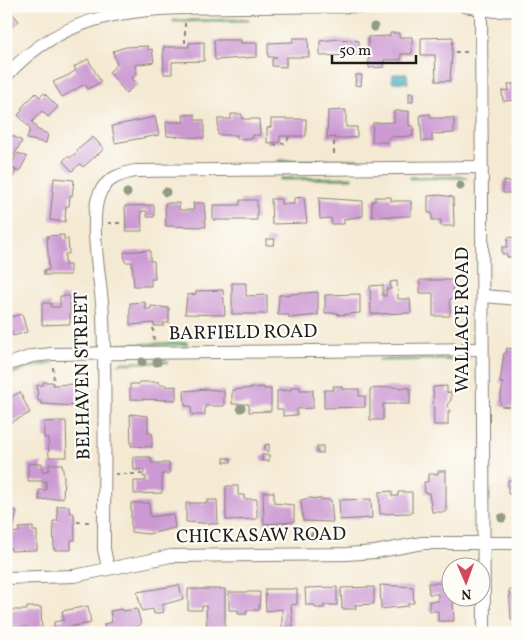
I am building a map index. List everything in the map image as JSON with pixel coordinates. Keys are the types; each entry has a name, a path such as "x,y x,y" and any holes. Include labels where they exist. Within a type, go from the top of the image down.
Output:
{"street":[{"path":"6,76 36,49 77,25 115,13 143,8 385,6"},
{"path":"465,6 518,10"},
{"name":"WALLACE ROAD","path":"481,8 482,542 484,633"},
{"name":"BELHAVEN STREET","path":"108,568 104,549 103,308 97,269 96,206 98,195 104,185 122,173 135,171 481,167"},
{"path":"483,296 518,299"},
{"name":"BARFIELD ROAD","path":"6,364 42,354 482,349"},
{"name":"CHICKASAW ROAD","path":"6,578 65,577 171,556 348,554 375,552 422,543 518,543"}],"path":[{"path":"185,23 185,44"},
{"path":"455,52 470,52"},
{"path":"273,144 286,143 289,137"},
{"path":"334,142 334,158"},
{"path":"108,223 124,223"},
{"path":"154,328 154,342"},
{"path":"54,366 54,382"},
{"path":"115,474 142,474"},
{"path":"77,522 93,522"}],"green space":[{"path":"249,19 248,21 173,22 173,20"},
{"path":"358,159 358,161 278,162 278,160"},
{"path":"463,176 468,178 410,179 410,177"},
{"path":"352,177 352,179 280,180 280,178"},
{"path":"187,342 187,345 119,344"},
{"path":"463,358 469,360 379,361 379,359"},
{"path":"168,361 168,363 118,364 122,362"},
{"path":"52,362 53,364 28,368 6,377 6,374 31,365"}],"water":[{"path":"393,74 407,74 408,83 392,82"}],"building":[{"path":"6,6 19,21 6,31"},
{"path":"390,33 399,33 399,37 412,37 412,54 401,54 401,60 384,60 384,67 369,68 368,37 390,36"},
{"path":"453,37 450,81 436,81 435,55 421,55 421,38"},
{"path":"293,38 308,38 309,57 286,57 286,67 272,66 272,59 277,57 268,57 268,43 293,42"},
{"path":"339,39 359,41 359,55 320,56 320,41"},
{"path":"214,40 241,40 241,43 257,43 257,57 215,60"},
{"path":"204,42 204,61 172,62 172,74 164,74 163,47 189,47 189,43"},
{"path":"148,46 148,50 152,49 154,62 135,65 137,74 132,78 137,84 126,93 109,72 117,65 113,51 126,47"},
{"path":"88,59 101,82 88,89 85,84 62,97 53,82 69,75 76,70 74,67"},
{"path":"356,75 362,75 361,86 355,85"},
{"path":"515,82 518,82 518,100 503,101 502,91 509,90 508,84 515,84"},
{"path":"36,93 40,97 44,93 58,107 48,117 42,111 32,122 36,129 48,134 46,143 27,139 30,128 18,115 23,110 21,108"},
{"path":"409,93 413,93 413,102 409,102"},
{"path":"346,110 346,127 357,127 357,137 327,138 328,111"},
{"path":"394,111 409,111 409,126 413,126 413,136 389,137 389,142 372,142 373,123 394,122"},
{"path":"195,114 195,120 204,120 204,138 167,136 166,122 184,122 183,115"},
{"path":"231,114 242,114 242,119 259,119 260,135 253,135 253,138 237,139 237,135 218,135 218,119 231,119"},
{"path":"430,114 431,118 454,118 454,133 432,134 432,141 422,141 420,115"},
{"path":"155,117 159,135 115,143 112,126"},
{"path":"271,119 306,119 306,136 280,136 280,142 267,143 267,128 271,127"},
{"path":"6,132 22,141 11,161 13,162 18,153 27,157 19,172 12,168 16,171 8,188"},
{"path":"93,137 104,149 83,167 80,164 72,171 63,161 68,156 70,158"},
{"path":"54,178 74,180 69,206 66,206 65,222 50,220"},
{"path":"503,181 513,182 513,193 503,193"},
{"path":"428,196 453,197 454,226 441,226 441,220 432,220 432,213 428,213"},
{"path":"304,197 307,223 272,224 271,199 281,199 281,204 294,204 294,198"},
{"path":"375,197 391,197 391,201 411,201 411,216 372,217 372,201 375,201"},
{"path":"319,198 363,201 363,216 344,219 344,224 332,224 331,218 320,219"},
{"path":"240,200 257,200 257,220 213,220 213,205 240,205"},
{"path":"165,203 179,203 179,210 194,210 193,203 204,203 206,227 166,226"},
{"path":"154,205 154,217 147,217 147,211 141,211 142,231 126,231 125,206"},
{"path":"64,235 64,239 68,239 69,254 65,254 65,265 70,265 70,275 44,275 44,270 49,270 47,236"},
{"path":"508,237 518,238 518,257 507,257 507,254 502,254 502,247 507,247"},
{"path":"266,239 275,239 274,245 266,245"},
{"path":"150,250 150,261 154,261 155,279 151,279 151,286 134,286 132,262 125,262 124,252"},
{"path":"420,280 452,280 454,298 450,299 450,316 433,316 433,293 420,293"},
{"path":"397,281 398,299 410,299 411,313 371,314 370,286 383,285 383,296 386,296 386,289 391,289 390,282"},
{"path":"232,283 246,283 246,296 267,295 267,314 232,314"},
{"path":"223,290 225,315 185,314 187,295 196,294 196,291"},
{"path":"318,292 318,315 289,318 289,315 278,315 279,295"},
{"path":"360,294 360,313 338,315 338,313 325,313 325,295"},
{"path":"60,296 70,296 70,324 42,325 42,303 51,303 51,307 60,307"},
{"path":"145,302 145,309 151,309 151,306 169,308 169,323 163,323 164,326 154,326 154,323 130,325 130,303"},
{"path":"22,314 27,332 13,336 12,332 6,334 6,318"},
{"path":"507,348 518,350 518,385 513,407 501,406 500,402 503,383 500,383 504,353 506,354"},
{"path":"43,382 53,382 53,385 77,384 77,406 41,404 41,401 38,401 37,385 43,385"},
{"path":"139,382 159,382 159,385 166,385 166,387 176,386 176,400 130,399 130,384 139,384"},
{"path":"333,386 341,386 342,389 359,389 359,396 365,396 365,407 324,408 324,390 334,390"},
{"path":"447,386 447,393 451,392 451,400 447,405 450,412 448,412 448,425 434,425 433,387"},
{"path":"264,387 264,389 271,389 271,411 249,412 249,404 232,404 232,390"},
{"path":"291,387 300,387 300,390 313,390 313,408 297,409 297,415 283,416 283,409 277,409 277,391 291,390"},
{"path":"410,388 410,404 383,404 383,420 370,420 370,389"},
{"path":"207,389 224,391 224,406 205,406 205,415 192,415 191,406 185,406 184,391"},
{"path":"20,392 30,413 6,425 6,400"},
{"path":"130,414 148,416 148,433 152,433 152,447 131,446"},
{"path":"66,421 67,457 49,457 48,438 44,438 44,422"},
{"path":"269,444 269,451 265,451 265,445"},
{"path":"317,446 323,446 323,453 317,453"},
{"path":"262,455 269,455 269,461 262,461"},
{"path":"133,457 151,457 151,463 169,463 169,474 162,474 162,493 134,494 134,481 146,481 146,477 143,477 144,470 134,470"},
{"path":"224,458 231,458 231,462 224,462"},
{"path":"42,463 42,472 49,470 49,464 62,464 64,477 63,498 39,500 39,490 46,490 46,481 28,481 28,464"},
{"path":"438,471 446,471 446,512 432,512 429,493 425,493 424,482 428,482 428,474 438,474"},
{"path":"508,480 518,480 518,499 514,499 514,494 508,494"},
{"path":"226,486 238,486 238,495 244,495 244,499 257,499 257,519 226,520"},
{"path":"392,491 392,496 398,496 398,492 412,492 412,513 380,514 379,492"},
{"path":"263,492 274,492 274,503 294,505 294,522 264,524"},
{"path":"310,498 331,500 333,522 303,521 301,500"},
{"path":"371,499 372,518 340,520 339,500"},
{"path":"207,500 217,500 218,524 186,522 186,503 207,503"},
{"path":"131,503 149,503 150,517 173,514 175,528 148,534 131,532"},
{"path":"57,506 69,506 70,513 74,513 75,540 71,540 71,550 54,550 53,521 58,521"},
{"path":"6,508 17,511 12,533 19,532 19,528 33,527 33,531 37,531 37,550 11,551 11,548 6,548"},
{"path":"428,583 442,583 442,606 453,606 454,621 438,621 438,611 429,611 429,601 438,601 438,594 429,594"},
{"path":"179,585 183,599 162,605 164,612 154,614 153,609 142,611 137,592"},
{"path":"380,585 413,587 414,603 408,603 408,606 381,609"},
{"path":"337,587 337,605 324,605 324,608 315,608 315,605 306,605 305,588"},
{"path":"374,587 374,604 355,605 356,609 342,609 341,588"},
{"path":"188,589 225,589 225,632 207,632 206,606 202,606 202,610 188,610"},
{"path":"265,589 297,589 297,604 291,605 293,627 282,627 282,609 266,611"},
{"path":"509,590 518,590 518,619 511,619"},
{"path":"229,592 260,592 259,610 246,610 247,614 238,614 238,610 229,610"},
{"path":"88,606 91,623 68,627 69,632 55,633 54,622 64,620 62,611"},
{"path":"27,607 41,607 42,631 27,632 27,627 18,627 16,632 6,633 6,610 27,610"},
{"path":"122,609 122,611 137,609 141,624 135,628 136,633 125,633 124,628 106,632 104,624 112,622 110,611"}]}
